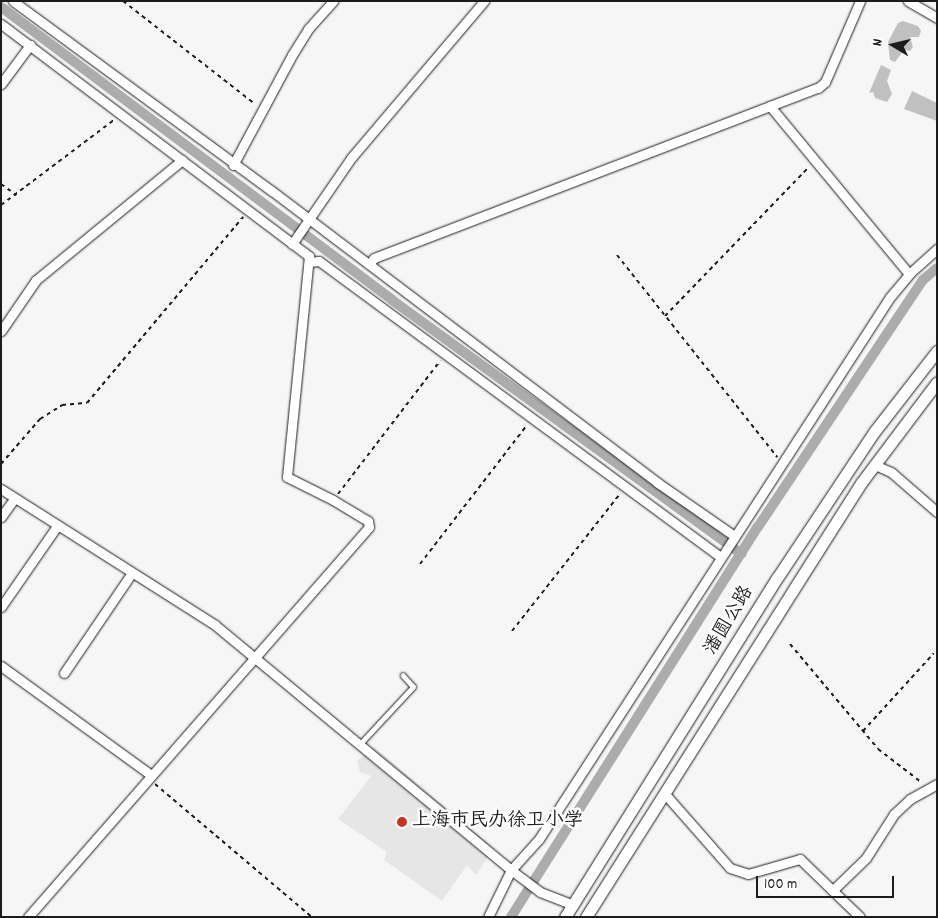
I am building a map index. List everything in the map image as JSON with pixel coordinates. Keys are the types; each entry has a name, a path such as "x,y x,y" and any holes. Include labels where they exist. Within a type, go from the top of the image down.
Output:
{"main road":[{"name":"潘圆公路","path":"564,917 777,578 874,432 937,351"},
{"name":"潘圆公路","path":"586,917 776,617 875,465 937,382"}],"street":[{"path":"12,1 369,264 732,537"},
{"path":"234,165 262,108 308,29 333,1"},
{"path":"294,242 307,220 351,158 484,1"},
{"path":"369,264 374,258 770,106 825,82 860,1"},
{"path":"908,1 937,18"},
{"path":"1,24 248,211 294,242 309,256 287,477 333,500 368,521 367,533 253,656 28,917"},
{"path":"1,84 30,45"},
{"path":"770,106 816,159 908,274"},
{"path":"1,331 36,280 182,160"},
{"path":"488,917 514,872 539,839 732,537 890,297 908,274 937,249"},
{"path":"309,262 319,261 445,355 721,554"},
{"path":"875,465 891,472 937,512"},
{"path":"1,489 131,574 215,625 514,872 540,892 572,904"},
{"path":"1,517 14,499"},
{"path":"1,607 57,526"},
{"path":"64,674 131,574"},
{"path":"1,666 149,777"},
{"path":"833,890 879,841 894,814 928,788 937,784"},
{"path":"665,794 699,835 736,872 748,874 800,859 860,917"}],"lane":[{"path":"360,744 413,687 403,676"}],"path":[{"path":"123,1 238,94 262,108"},
{"path":"1,205 80,149 121,114"},
{"path":"665,316 816,159"},
{"path":"1,184 16,195"},
{"path":"1,464 40,419 62,405 87,403 248,211"},
{"path":"617,255 781,462"},
{"path":"333,500 445,355"},
{"path":"420,564 532,418"},
{"path":"512,631 626,486"},
{"path":"790,644 878,749 928,788"},
{"path":"863,731 934,653"},
{"path":"149,777 312,917"}],"shaded area":[{"name":"上海市民办徐卫小学","path":"374,747 494,848 476,875 467,865 442,901 384,860 387,852 338,819 371,776 360,772 357,761"}],"building":[{"path":"903,21 918,26 921,31 919,37 910,37 913,47 910,51 904,50 895,62 890,60 888,42 898,23"},
{"path":"881,65 891,70 887,81 892,94 887,102 875,98 873,92 869,93"},
{"path":"912,91 937,103 937,121 904,109"}],"waterway":[{"path":"1,7 392,300 741,554"},
{"path":"511,917 758,527 923,280 937,268"}],"place":[{"name":"上海市民办徐卫小学","path":"402,822"}]}
